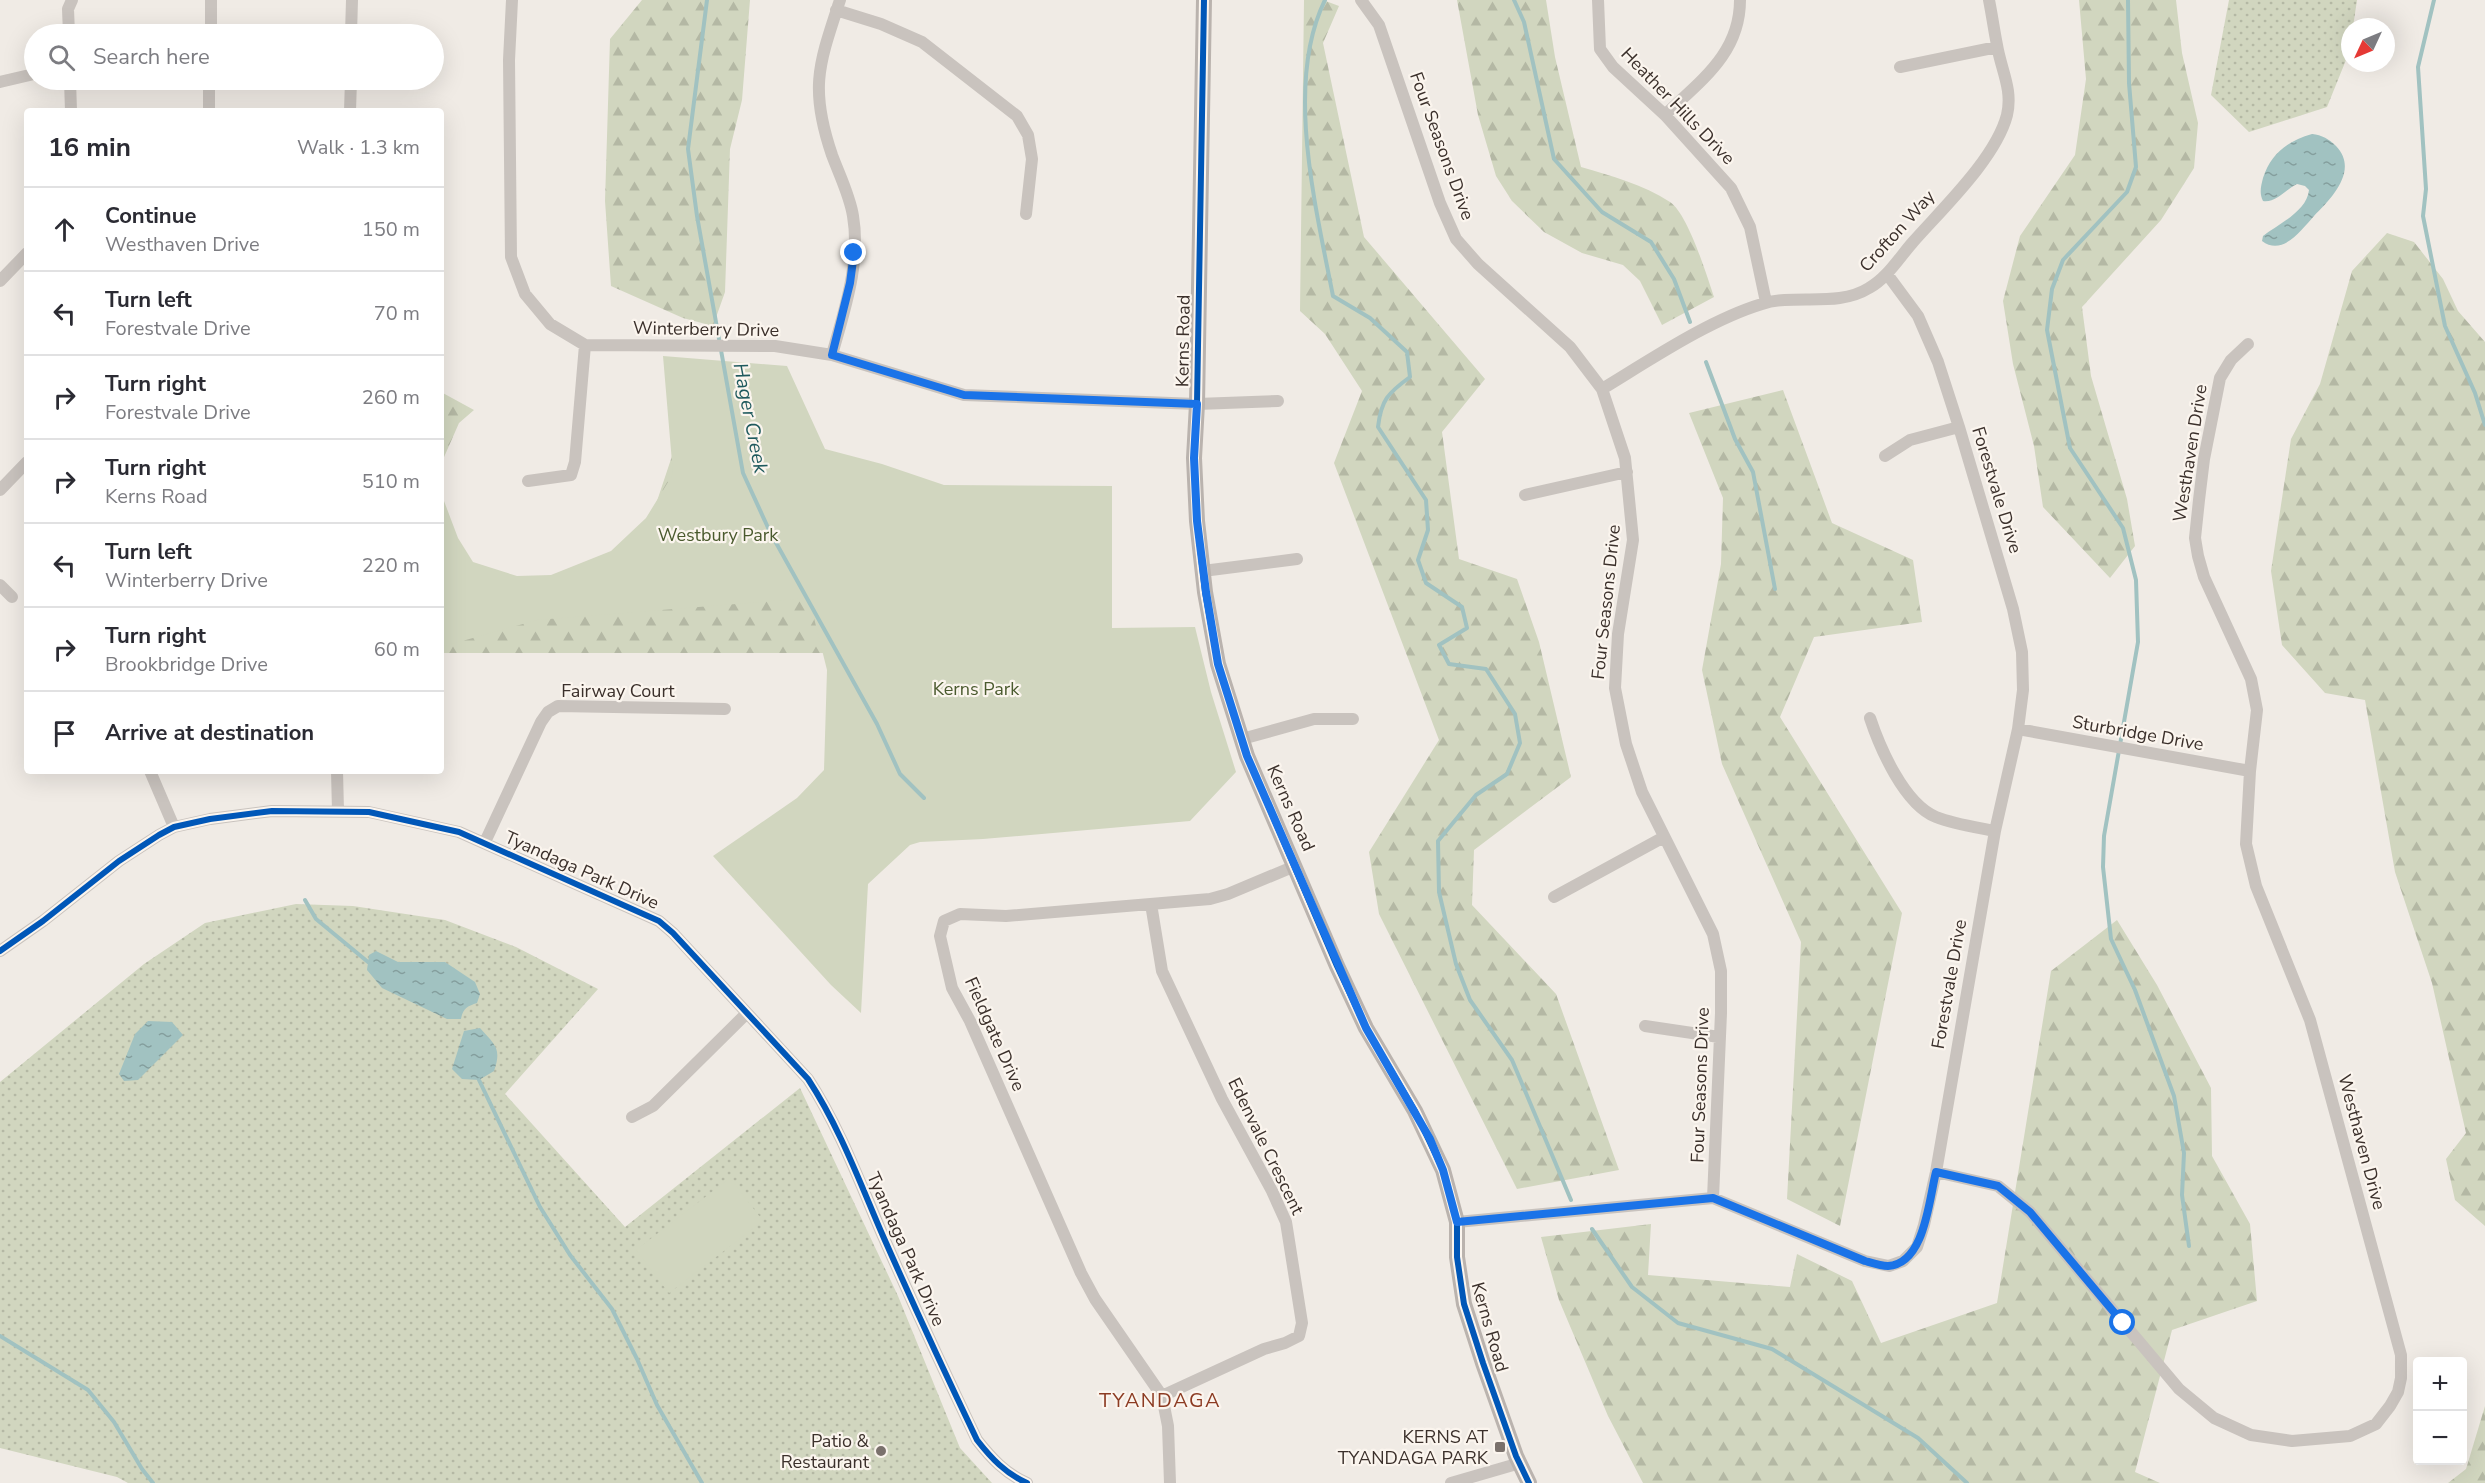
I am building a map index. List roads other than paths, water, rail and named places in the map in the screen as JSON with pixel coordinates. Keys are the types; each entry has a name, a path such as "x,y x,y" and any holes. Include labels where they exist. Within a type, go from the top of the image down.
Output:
{"street":[{"path":"69,24 68,9 72,0"},
{"path":"211,0 211,24"},
{"path":"351,24 352,0"},
{"path":"512,0 509,60 511,257 525,294 531,302 550,324 585,345 575,462 571,474 528,481"},
{"name":"Kerns Road","path":"1204,0 1197,404 1194,458 1197,521 1218,664 1247,756 1366,1028 1430,1139 1443,1170 1457,1222 1457,1257 1464,1304 1486,1373 1529,1483"},
{"name":"Four Seasons Drive","path":"1361,0 1379,25 1440,203 1456,239 1478,264 1570,347 1602,389 1612,415 1627,472 1633,540 1617,634 1615,688 1626,744 1642,792 1713,934 1720,971 1713,1198"},
{"name":"Heather Hills Drive","path":"1598,0 1600,49 1613,67 1665,115 1731,188 1750,227 1766,302"},
{"path":"1665,115 1714,68 1733,41 1740,0"},
{"name":"Crofton Way","path":"1602,389 1704,330 1766,302 1835,299 1869,289 1887,274 1974,173 2000,133 2007,115 2010,91 1997,47 1989,0"},
{"path":"832,355 850,283 854,253 854,215 825,135 818,92 823,49 838,5 922,42 1017,116 1028,135 1032,159 1026,214"},
{"path":"1900,67 1997,47"},
{"path":"0,82 24,76"},
{"path":"70,90 71,108"},
{"path":"209,90 209,108"},
{"path":"350,108 351,90"},
{"path":"0,281 24,256"},
{"name":"Forestvale Drive","path":"1457,1222 1713,1198 1865,1261 1888,1266 1903,1261 1917,1247 1936,1172 1995,831 2018,729 2023,690 2022,662 2013,609 1938,362 1918,316 1887,274"},
{"name":"Westhaven Drive","path":"1936,1172 1998,1186 2030,1212 2180,1389 2214,1418 2251,1435 2292,1441 2350,1436 2376,1424 2398,1392 2401,1378 2401,1355 2310,1020 2256,886 2246,844 2250,771 2257,710 2251,679 2204,577 2195,538 2204,459 2220,378 2232,360 2248,344"},
{"name":"Winterberry Drive","path":"585,345 775,346 832,355 964,395 1197,404 1278,401"},
{"path":"1885,456 1910,440 1959,427"},
{"path":"0,490 24,465"},
{"path":"1525,495 1627,472"},
{"path":"1203,571 1297,559"},
{"path":"0,585 12,597"},
{"name":"Fairway Court","path":"485,842 541,722 548,712 558,706 725,709"},
{"path":"1870,718 1880,747 1910,797 1934,816 1995,831"},
{"path":"1242,739 1314,719 1353,719"},
{"name":"Sturbridge Drive","path":"2018,729 2250,771"},
{"path":"151,774 174,828"},
{"path":"337,774 338,811"},
{"name":"Tyandaga Park Drive","path":"0,951 141,846 174,828 234,814 272,811 369,812 430,824 485,842 659,921 808,1079 822,1100 977,1440 992,1459 1027,1483"},
{"path":"1554,897 1664,837"},
{"name":"Fieldgate Drive","path":"1170,1483 1168,1426 1162,1396 1095,1299 1081,1273 970,1021 951,988 940,936 944,921 960,914 1006,916 1210,899 1295,866"},
{"name":"Edenvale Crescent","path":"1151,904 1162,971 1222,1100 1272,1191 1286,1222 1302,1323 1299,1336 1264,1349 1162,1396"},
{"path":"632,1117 653,1106 747,1013"},
{"path":"1645,1026 1719,1037"},
{"path":"1451,1483 1520,1463"}],"water":[{"path":"2312,134 2328,139 2336,146 2345,165 2344,174 2335,192 2298,234 2285,244 2270,245 2262,241 2263,236 2298,211 2307,198 2309,190 2297,184 2277,198 2263,201 2261,187 2266,169 2288,144"},
{"path":"376,951 398,962 445,962 475,982 480,994 477,1003 466,1008 461,1019 447,1019 382,988 367,970 369,955"},
{"path":"148,1021 172,1022 183,1035 138,1080 124,1081 119,1074 135,1034"},
{"path":"480,1028 496,1047 497,1057 494,1071 479,1080 462,1079 452,1069 464,1031"}],"waterway":[{"name":"Hager Creek","path":"707,0 688,149 697,216 743,473 770,532 877,724 900,774 924,798"},
{"path":"1325,0 1313,33 1307,69 1305,107 1312,186 1333,296 1370,318 1407,352 1410,377 1387,398 1381,410 1378,427 1426,500 1428,530 1418,560 1426,583 1462,607 1467,628 1439,645 1449,664 1486,669 1515,714 1520,743 1507,774 1476,795 1438,841 1439,892 1456,964 1470,1000 1512,1060 1571,1200"},
{"path":"1514,0 1524,22 1554,159 1602,212 1651,242 1674,279 1690,322"},
{"path":"2128,0 2129,83 2136,167 2127,192 2063,260 2052,289 2047,330 2070,448 2123,528 2136,580 2138,642 2104,836 2103,867 2111,939 2135,990 2174,1096 2184,1153 2182,1195 2189,1246"},
{"path":"2434,0 2418,67 2426,189 2423,216 2445,326 2475,393 2485,425"},
{"path":"1706,362 1735,439 1753,472 1775,589"},
{"path":"305,900 316,919 368,962"},
{"path":"479,1080 540,1207 570,1255 612,1309 657,1405 702,1483"},
{"path":"1592,1229 1632,1287 1678,1323 1772,1349 1918,1438 1967,1483"},
{"path":"0,1336 88,1390 114,1422 153,1483"}],"place":[{"name":"KERNS AT TYANDAGA PARK","path":"1500,1447"},
{"name":"Patio & Restaurant","path":"881,1451"}],"district":[{"name":"TYANDAGA","path":"1160,1400"}],"park label":[{"name":"Westbury Park","path":"718,535"},
{"name":"Kerns Park","path":"976,689"}]}
